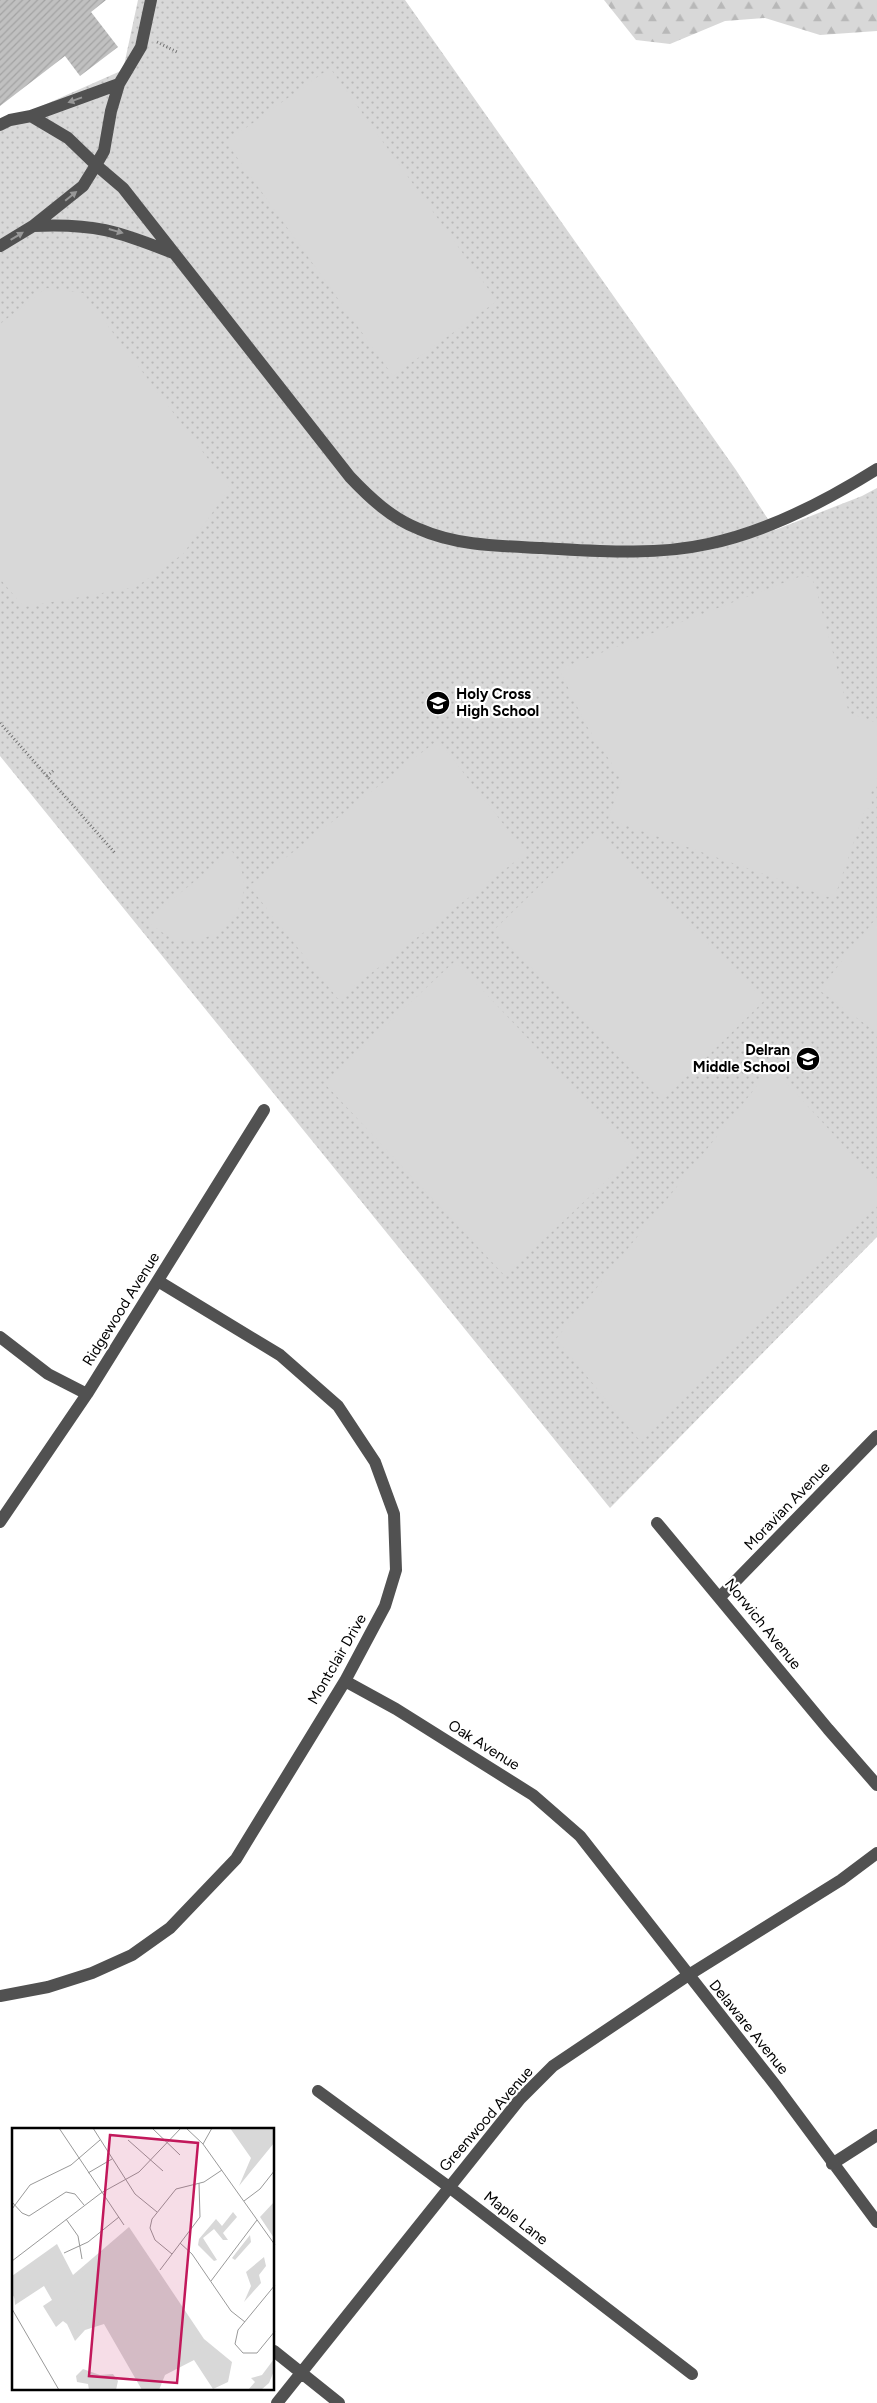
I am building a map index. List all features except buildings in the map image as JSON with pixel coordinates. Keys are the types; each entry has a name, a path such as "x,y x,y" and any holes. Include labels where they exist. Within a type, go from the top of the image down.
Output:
{"street":[{"path":"0,246 33,226 83,186 96,165 104,151 111,110 118,84 141,46 151,0"},
{"path":"0,126 10,120 31,116 118,84"},
{"path":"31,116 68,138 123,188 350,476 389,513 409,525 432,534 484,544 576,550 638,551 692,547 724,540 773,523 824,499 877,469"},
{"path":"33,226 93,226 121,232 175,254"},
{"name":"Ridgewood Avenue","path":"0,1522 87,1394 264,1110"},
{"name":"Montclair Drive","path":"0,1996 48,1987 92,1973 132,1955 170,1928 236,1859 344,1681 385,1606 396,1570 394,1514 375,1462 338,1406 280,1355 158,1282"},
{"path":"0,1337 48,1374 87,1394"},
{"name":"Moravian Avenue","path":"720,1597 877,1436"},
{"name":"Norwich Avenue","path":"657,1523 877,1785"},
{"name":"Oak Avenue","path":"344,1681 396,1709 533,1795 580,1836 595,1853"},
{"name":"Delaware Avenue","path":"595,1853 687,1976 776,2086 832,2164 877,2222"},
{"name":"Greenwood Avenue","path":"277,2403 520,2099 553,2066 687,1976 841,1880 877,1853"},
{"name":"Maple Lane","path":"318,2091 449,2187 692,2374"},
{"path":"832,2164 877,2136"},
{"path":"275,2352 339,2403"}],"path":[{"path":"157,42 177,52"},
{"path":"0,723 115,853"},
{"path":"47,776 54,770"}],"green space":[{"name":"Holy Cross High School","path":"138,0 405,0 736,470 775,530 862,496 877,488 877,1237 610,1508 0,756 0,128 10,120 123,70"},
{"path":"604,0 877,0 877,31 820,35 765,18 725,21 670,44 636,40"},
{"path":"330,68 497,301 393,376 226,142"},
{"path":"46,288 83,293 230,488 183,554 136,587 24,607 0,579 0,324"},
{"path":"804,575 811,578 815,585 849,713 877,723 877,778 870,796 873,807 865,810 834,899 608,819 622,779 586,725 559,669"},
{"path":"438,740 526,853 338,999 249,886"},
{"path":"597,830 764,1001 662,1101 494,930"},
{"path":"232,851 243,875 243,897 239,908 224,928 202,939 176,939 157,929 147,920"},
{"path":"877,917 877,1033 819,990"},
{"path":"455,961 636,1153 505,1276 324,1083"},
{"path":"772,1067 877,1182 877,1206 641,1442 556,1339"}],"place":[{"name":"Holy Cross High School","path":"438,703"},
{"name":"Delran Middle School","path":"808,1059"}]}
